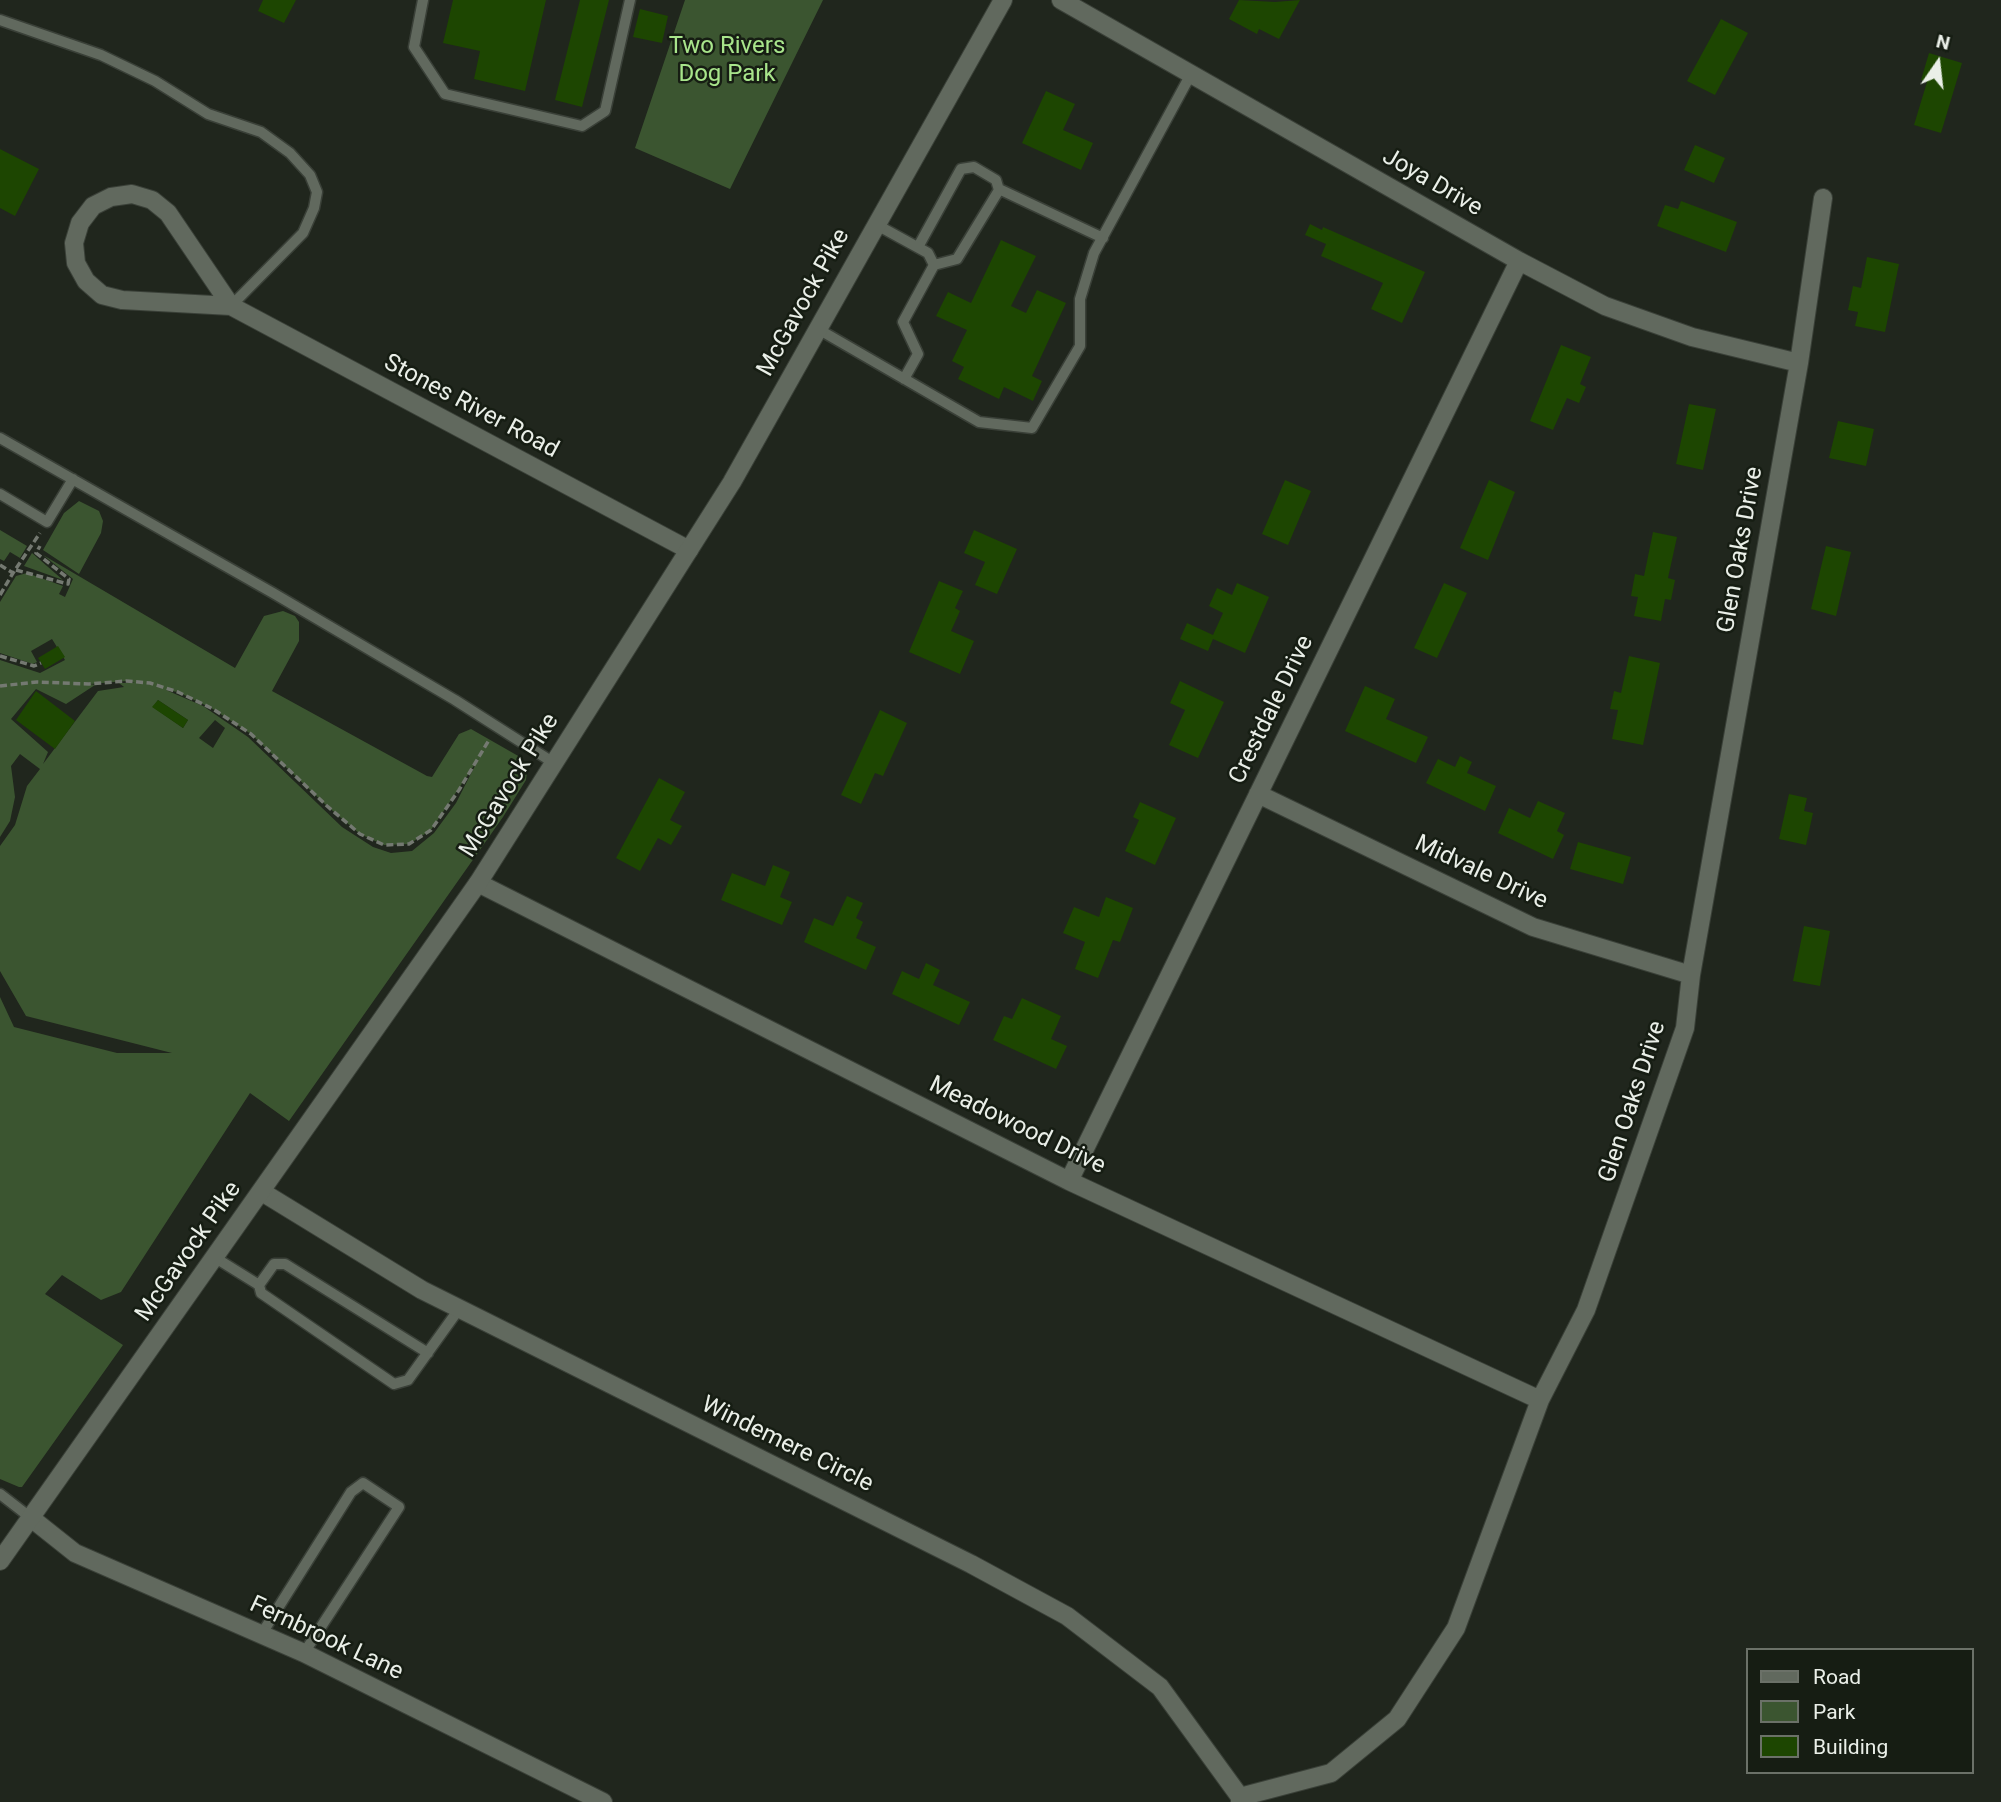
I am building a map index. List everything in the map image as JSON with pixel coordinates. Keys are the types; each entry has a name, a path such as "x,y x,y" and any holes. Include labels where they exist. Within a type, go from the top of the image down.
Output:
{"street":[{"name":"McGavock Pike","path":"0,1562 478,883 732,482 1003,0"},
{"name":"Joya Drive","path":"1060,0 1519,261 1605,306 1692,337 1798,363"},
{"path":"132,194 152,200 168,213 231,306 122,300 102,295 86,281 76,263 74,243 80,223 93,206 111,197 132,194"},
{"name":"Glen Oaks Drive","path":"1240,1799 1331,1773 1397,1719 1456,1628 1540,1400 1586,1310 1647,1143 1685,1028 1691,975 1798,363 1823,198"},
{"name":"Crestdale Drive","path":"1069,1181 1519,261"},
{"name":"Stones River Road","path":"231,306 689,550"},
{"name":"Midvale Drive","path":"1258,794 1533,926 1691,975"},
{"name":"Meadowood Drive","path":"478,883 1069,1181 1540,1400"},
{"name":"Windemere Circle","path":"262,1192 422,1290 959,1558 1067,1616 1160,1687 1240,1799"},
{"name":"Fernbrook Lane","path":"31,1518 75,1553 304,1653 601,1801"}],"lane":[{"path":"423,0 414,47 445,93 582,127 605,111 630,0"},
{"path":"0,20 101,55 155,81 208,114 261,132 290,153 310,175 317,192 314,208 303,233 231,306"},
{"path":"818,329 979,422 1032,428 1080,346 1080,299 1103,237 1191,74"},
{"path":"918,247 961,169 974,167 996,180 999,189 1103,237"},
{"path":"904,379 918,354 903,322 934,265 957,259 999,189"},
{"path":"877,225 928,253 934,265"},
{"path":"0,438 273,593 497,726 554,763"},
{"path":"0,494 47,522 73,479"},
{"path":"214,1257 258,1285 261,1293 394,1384 408,1380 459,1309"},
{"path":"258,1285 274,1264 285,1264 428,1353"},
{"path":"261,1635 351,1492 363,1483 399,1507 304,1653"},
{"path":"0,1494 31,1518"}],"path":[{"path":"0,595 47,522"},
{"path":"0,565 68,584 69,579 36,553 40,545"},
{"path":"0,656 34,666 41,663"},
{"path":"0,685 127,681 150,683 178,692 213,709 251,734 360,834 384,845 395,846 409,844 430,830 459,790 497,726"}],"green space":[{"name":"Two Rivers Dog Park","path":"685,0 823,0 730,189 635,148"},
{"path":"79,501 99,511 103,521 101,533 79,574 43,550 64,513"},
{"path":"0,530 27,546 20,558 10,552 4,561 0,559"},
{"path":"32,553 63,580 24,566"},
{"path":"43,555 235,668 264,616 283,611 295,616 299,622 299,641 272,691 427,776 432,777 459,734 471,729 520,757 527,772 526,780 503,817 289,1121 250,1093 121,1292 101,1300 62,1275 45,1294 123,1345 22,1487 19,1487 0,1479 0,997 14,1027 117,1053 172,1053 26,1016 0,971 0,846 15,825 27,786 40,769 20,754 11,766 15,797 10,821 0,837 0,660 40,673 65,660 52,639 31,651 37,662 33,664 0,653 0,602 16,576 27,573 63,586 59,594 65,597 73,579","holes":["126,681 135,683 119,683 124,687 98,691 43,764 48,752 11,719 36,689 66,704 95,685 90,684","166,690 178,692 213,709 251,734 360,834 384,845 409,844 431,830 479,758 456,803 434,833 412,851 391,853 373,847 342,827 248,737 203,706","158,700 188,720 183,728 153,707","215,720 225,728 213,748 199,738"]}],"building":[{"path":"263,0 296,0 284,23 258,11"},
{"path":"453,0 546,0 525,91 474,79 480,51 443,43"},
{"path":"580,0 609,0 582,107 555,100"},
{"path":"1239,0 1300,0 1279,39 1259,29 1257,34 1229,19"},
{"path":"640,9 668,16 662,43 633,37"},
{"path":"1721,19 1748,33 1715,95 1687,81"},
{"path":"1929,53 1962,63 1941,133 1914,125 1927,82 1921,80"},
{"path":"1046,91 1075,104 1063,130 1093,143 1081,170 1022,143"},
{"path":"1695,145 1725,158 1714,183 1684,170"},
{"path":"0,149 39,169 15,216 0,208"},
{"path":"1681,201 1737,222 1726,252 1657,226 1665,205 1678,209"},
{"path":"1310,224 1322,230 1323,227 1425,272 1402,323 1371,309 1383,283 1321,256 1326,244 1305,235"},
{"path":"1001,240 1036,256 1011,306 1026,313 1037,290 1066,303 1032,376 1042,381 1033,401 1004,387 999,399 958,379 964,367 952,361 967,330 936,316 948,292 971,303"},
{"path":"1867,257 1899,264 1885,332 1855,326 1858,312 1848,310 1853,286 1861,288"},
{"path":"1561,345 1591,357 1580,384 1586,387 1579,403 1567,398 1553,430 1530,421"},
{"path":"1689,404 1716,409 1703,470 1676,464"},
{"path":"1838,421 1874,429 1866,466 1829,458"},
{"path":"1285,480 1311,491 1288,545 1262,534"},
{"path":"1489,480 1515,492 1488,560 1460,548"},
{"path":"974,530 1017,549 997,594 975,585 985,562 964,553"},
{"path":"1653,532 1677,537 1668,578 1675,580 1671,600 1665,599 1661,621 1634,616 1638,597 1631,596 1635,574 1644,576"},
{"path":"1826,546 1851,552 1836,616 1811,609"},
{"path":"939,581 963,591 955,608 960,611 951,631 974,641 960,674 909,652"},
{"path":"1237,583 1269,597 1245,653 1213,639 1208,651 1180,639 1187,623 1213,635 1223,613 1209,606 1217,588 1232,595"},
{"path":"1444,583 1467,593 1437,658 1414,648"},
{"path":"58,646 65,657 45,669 38,658"},
{"path":"1629,656 1660,663 1643,745 1612,739 1618,710 1610,709 1614,691 1621,693"},
{"path":"1180,681 1224,702 1198,758 1169,745 1185,710 1170,703"},
{"path":"1365,686 1395,699 1386,719 1428,737 1416,763 1345,731"},
{"path":"36,691 75,721 55,749 16,720"},
{"path":"158,700 188,720 183,728 152,707"},
{"path":"880,710 907,723 883,776 875,773 861,804 841,795"},
{"path":"1460,756 1472,762 1467,773 1496,786 1485,811 1426,783 1438,759 1455,767"},
{"path":"659,778 685,792 670,820 682,826 671,845 658,838 640,871 616,858"},
{"path":"1789,794 1807,798 1804,811 1813,813 1806,845 1779,839"},
{"path":"1538,801 1565,813 1557,831 1564,835 1553,859 1498,833 1509,808 1530,818"},
{"path":"1140,802 1176,818 1155,865 1125,851 1139,820 1133,817"},
{"path":"1578,842 1631,857 1623,884 1570,869"},
{"path":"773,865 790,872 780,897 792,902 782,925 721,900 732,873 765,886"},
{"path":"847,896 863,903 856,918 863,922 856,938 876,947 866,970 804,942 814,918 833,926"},
{"path":"1106,897 1133,908 1120,942 1113,940 1098,978 1075,969 1085,942 1063,933 1074,907 1099,917"},
{"path":"1804,926 1830,931 1820,986 1793,981"},
{"path":"926,963 940,970 933,985 970,1002 959,1025 892,994 902,971 919,979"},
{"path":"1022,998 1061,1016 1051,1039 1067,1046 1056,1069 993,1040 1004,1016 1012,1019"}]}
